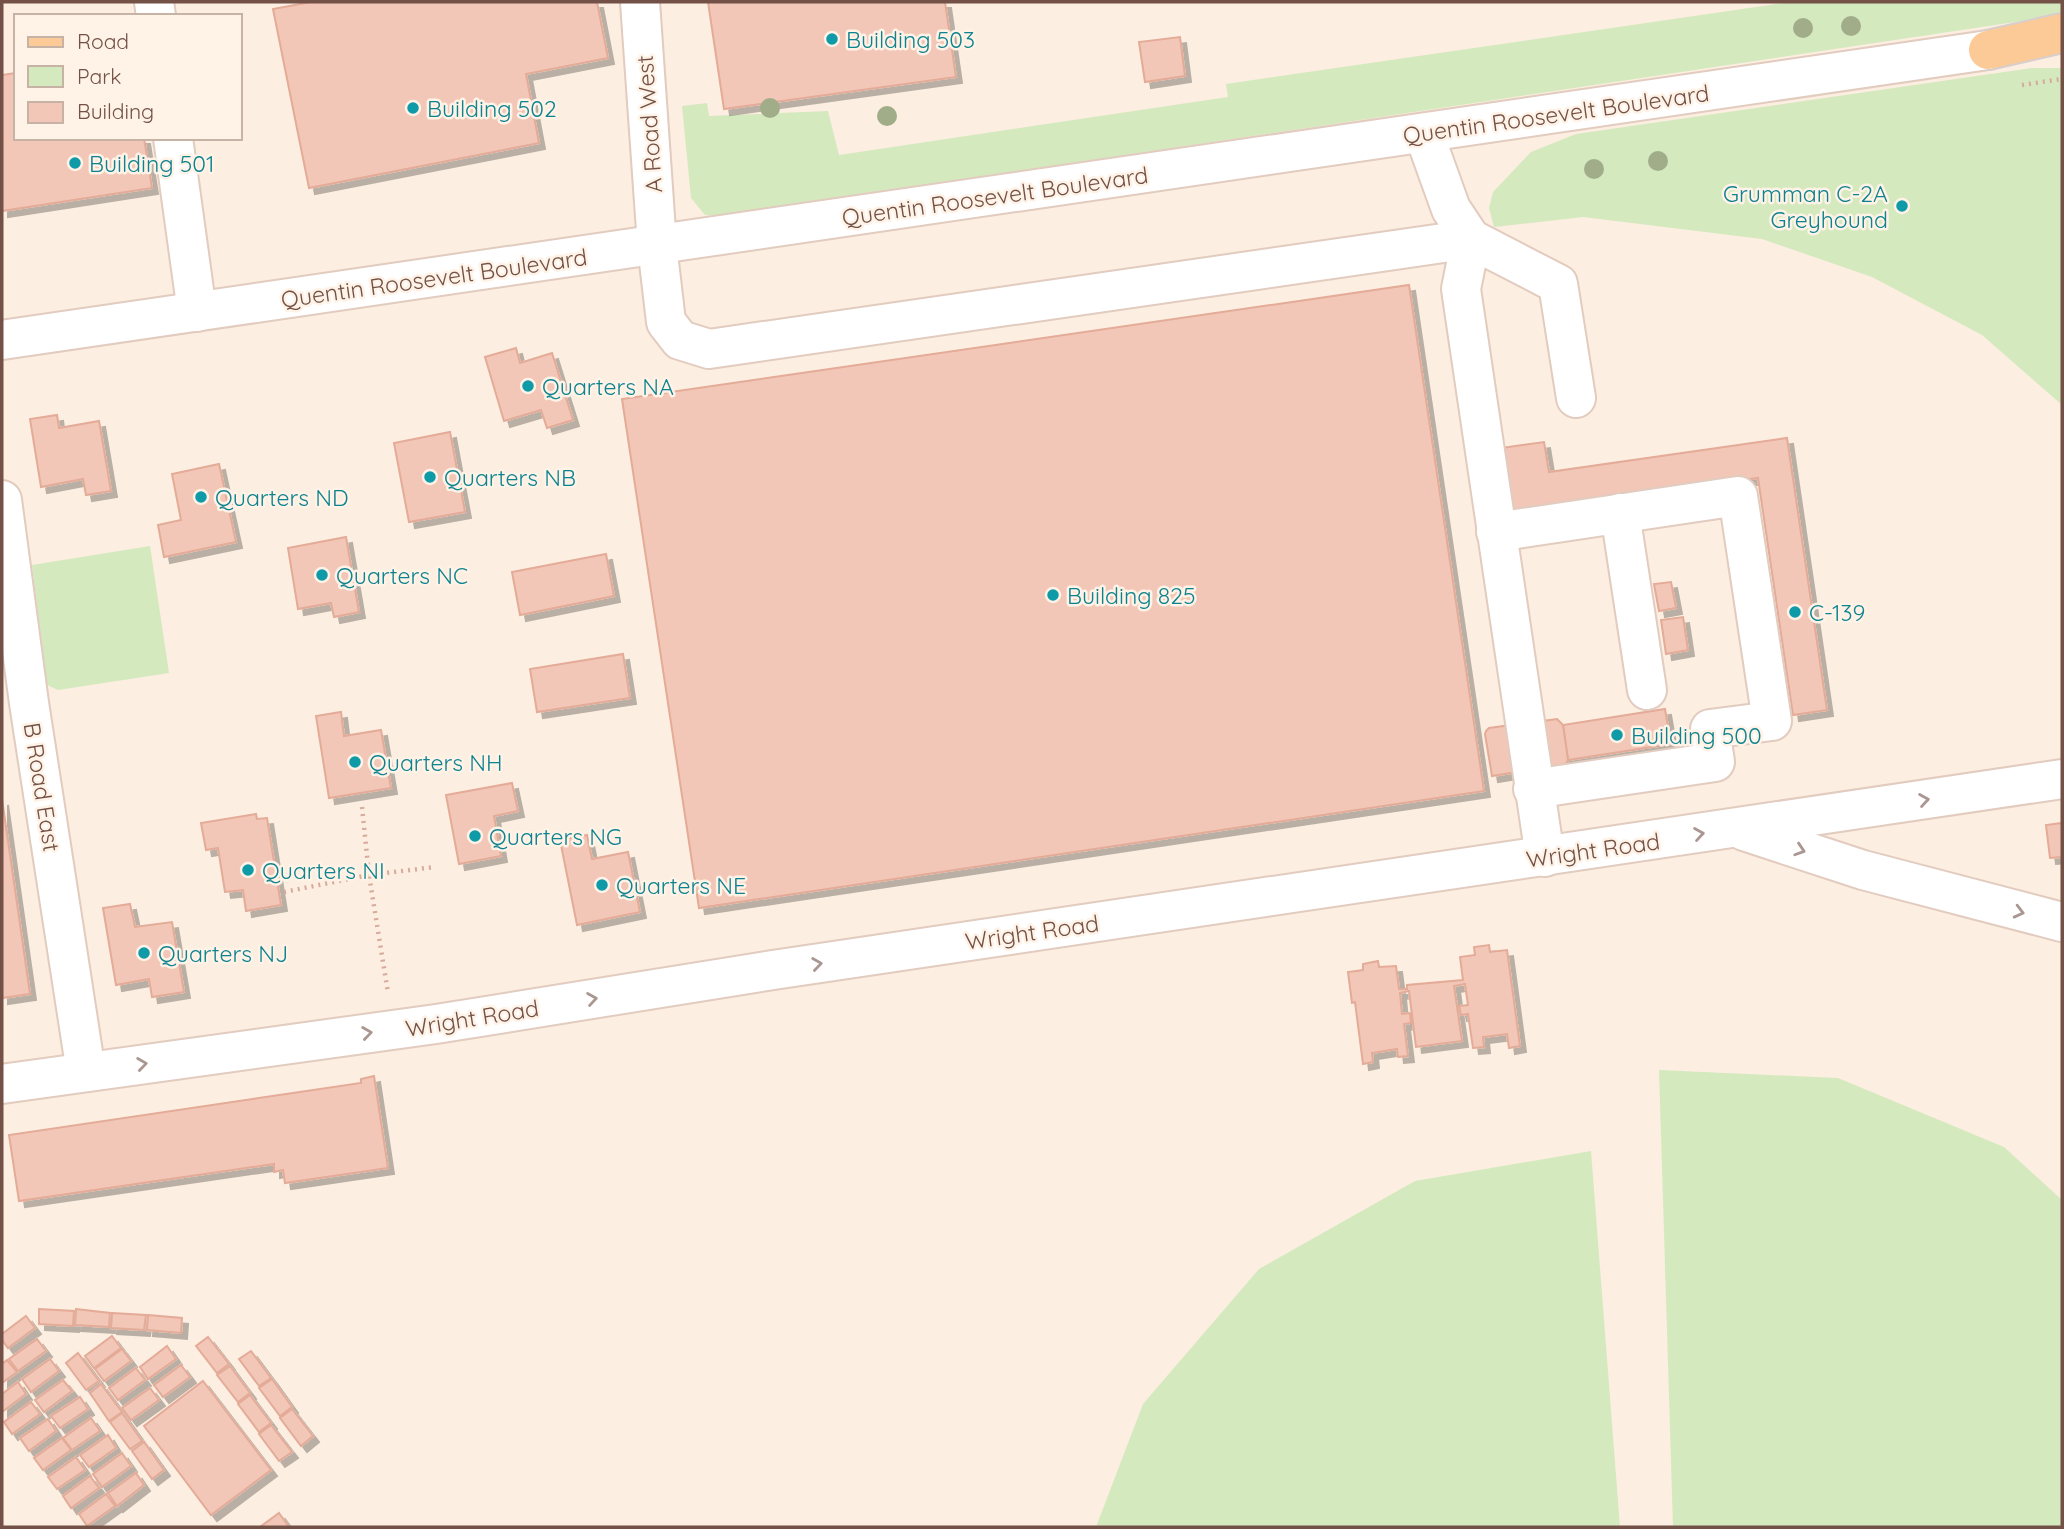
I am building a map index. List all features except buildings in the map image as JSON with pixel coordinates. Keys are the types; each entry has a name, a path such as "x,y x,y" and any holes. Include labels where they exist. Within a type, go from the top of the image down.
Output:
{"main road":[{"path":"1988,50 2062,33"},
{"path":"1988,50 2062,52"}],"street":[{"name":"A Road West","path":"640,2 656,245 666,323 680,340 709,349 1471,239"},
{"name":"Quentin Roosevelt Boulevard","path":"2,340 1988,50"},
{"path":"1424,134 1451,209 1471,239 1558,284 1576,398"},
{"path":"173,140 197,312"},
{"path":"1471,239 1461,289 1545,857"},
{"path":"1496,532 1738,496 1772,720 1710,729 1715,762 1533,789"},
{"name":"B Road East","path":"2,500 29,704 86,1072"},
{"path":"1620,513 1647,690"},
{"name":"Wright Road","path":"2,1084 394,1030 787,968 2062,779"},
{"path":"1736,828 1863,870 2062,922"}],"path":[{"path":"362,807 369,875 394,1030"},
{"path":"284,891 369,875 435,867"}],"green space":[{"path":"1791,2 2062,2 2062,15 718,216 705,215 691,198 682,106 707,103 709,116 828,111 839,155 1228,97 1226,84"},
{"path":"2032,68 2062,68 2062,405 1982,335 1872,277 1762,239 1583,217 1494,227 1489,208 1493,192 1531,152 1576,134"},
{"path":"150,546 169,673 58,690 47,685 32,565"},
{"path":"1659,1070 1838,1078 2004,1147 2062,1200 2062,1527 1673,1527"},
{"path":"1591,1151 1620,1527 1096,1527 1143,1404 1259,1269 1415,1181"}],"place":[{"name":"Building 503","path":"832,39"},
{"name":"Building 502","path":"413,108"},
{"name":"Building 501","path":"75,163"},
{"name":"Grumman C-2A Greyhound","path":"1902,206"},
{"name":"Quarters NA","path":"528,386"},
{"name":"Quarters NB","path":"430,477"},
{"name":"Quarters ND","path":"201,497"},
{"name":"Quarters NC","path":"322,575"},
{"name":"Building 825","path":"1053,595"},
{"name":"C-139","path":"1795,612"},
{"name":"Building 500","path":"1617,735"},
{"name":"Quarters NH","path":"355,762"},
{"name":"Quarters NG","path":"475,836"},
{"name":"Quarters NI","path":"248,870"},
{"name":"Quarters NE","path":"602,885"},
{"name":"Quarters NJ","path":"144,953"}]}
